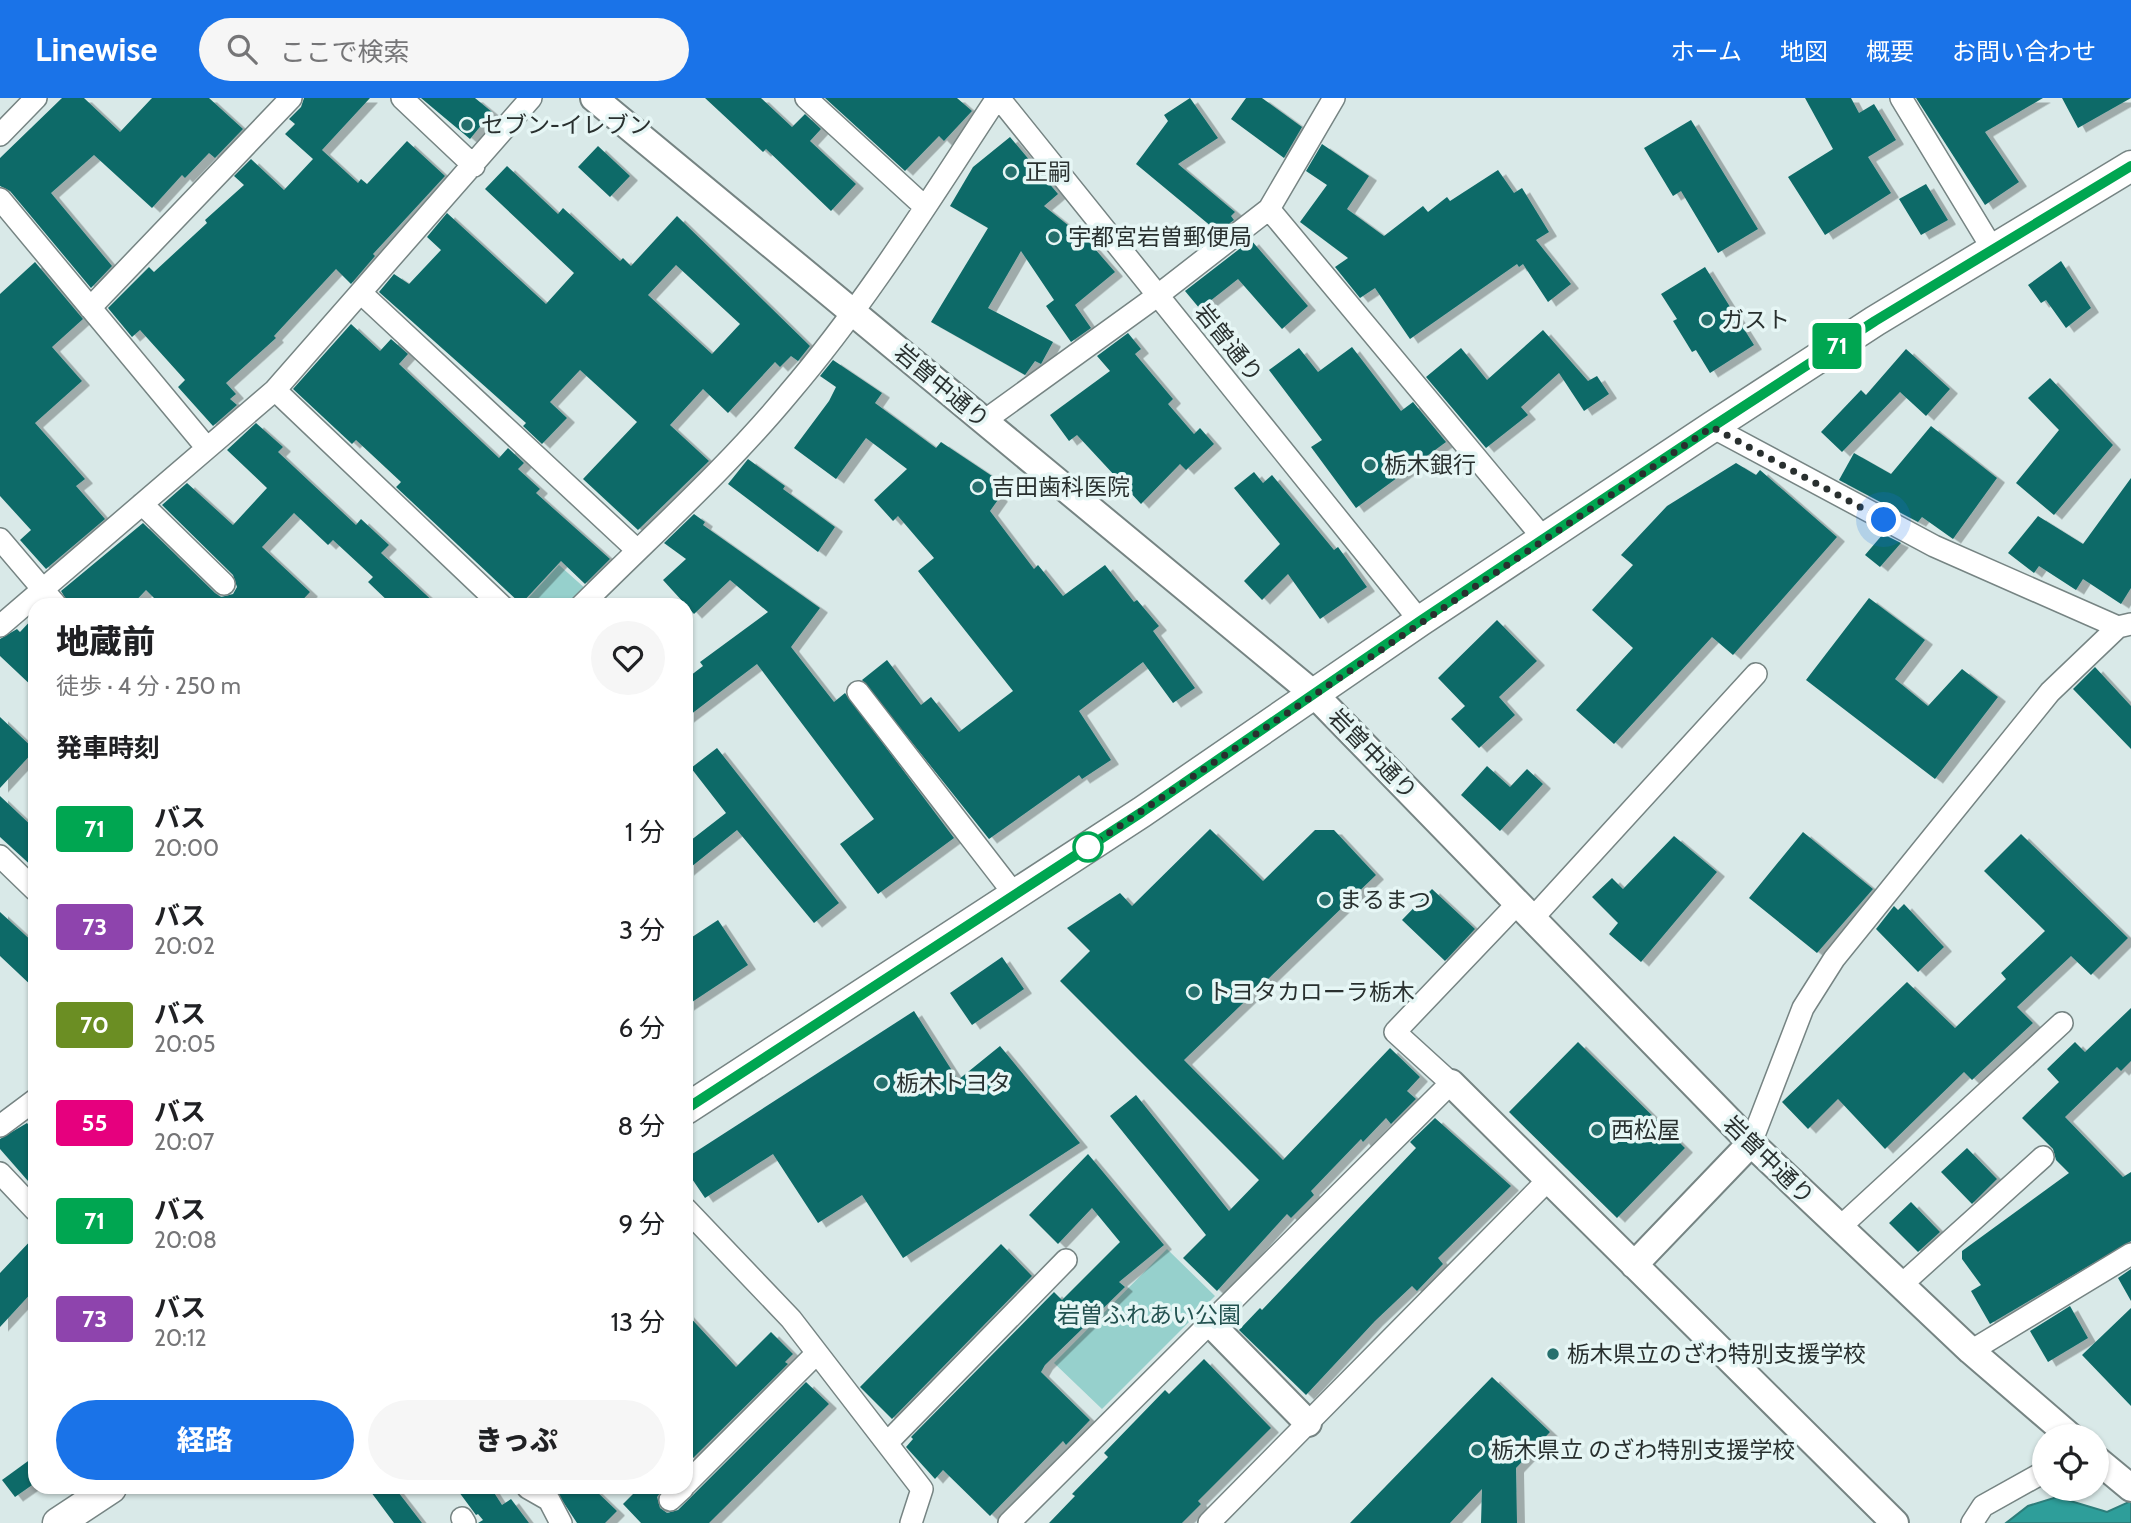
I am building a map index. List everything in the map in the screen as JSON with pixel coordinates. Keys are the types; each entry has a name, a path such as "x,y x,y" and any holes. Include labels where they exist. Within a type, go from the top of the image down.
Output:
{"main road":[{"path":"693,1104 1015,895 1712,427 1992,248 2131,166"},
{"path":"58,1523 102,1494"}],"street":[{"path":"90,308 291,98"},
{"path":"402,98 474,166"},
{"path":"33,598 275,390 531,98"},
{"name":"岩曽中通り","path":"594,98 1315,695 1751,1143 1971,1352 2056,1424"},
{"path":"806,98 925,207"},
{"path":"589,598 755,432 853,312 998,98"},
{"name":"岩曽通り","path":"998,98 1420,621"},
{"path":"984,421 1157,296 1269,209 1334,98"},
{"path":"1901,98 1992,248"},
{"path":"0,135 25,102"},
{"path":"0,199 207,448"},
{"path":"1269,209 1544,539"},
{"path":"361,293 637,550"},
{"path":"275,390 494,598"},
{"path":"1634,1265 1751,1143 1803,1008 1834,958 2050,692 2124,625 1934,546 1712,427"},
{"path":"142,504 223,584"},
{"path":"0,539 50,598"},
{"path":"0,626 28,602"},
{"path":"1756,674 1525,911 1395,1031 1451,1083 1895,1523"},
{"path":"858,692 1015,895"},
{"path":"0,856 28,883"},
{"path":"1839,1228 2062,1023"},
{"path":"1009,1523 1451,1083"},
{"path":"0,1126 28,1105"},
{"path":"1900,1286 2043,1157"},
{"path":"0,1173 28,1203"},
{"path":"1209,1523 1548,1180"},
{"path":"693,1216 791,1319 922,1489 911,1523"},
{"path":"1971,1352 2131,1254"},
{"path":"887,1443 1066,1260"},
{"path":"1210,1323 1308,1423"},
{"path":"693,1478 817,1353"},
{"path":"2109,1470 2130,1487"},
{"path":"1972,1523 1983,1506 2032,1479"},
{"path":"538,1494 549,1500 561,1523"}],"green space":[{"path":"559,565 587,590 579,598 528,598"},
{"name":"岩曽ふれあい公園","path":"1167,1249 1215,1296 1102,1409 1054,1363"}],"shaded area":[{"path":"2044,1501 2070,1501 2107,1512 2131,1501 2131,1523 2006,1523 2028,1506"}],"building":[{"path":"62,98 84,98 120,132 152,98 209,98 243,129 215,158 209,153 185,178 182,175 152,208 94,155 51,193 112,266 91,288 10,191 0,186 0,158"},
{"path":"304,98 370,98 322,150 358,183 361,179 367,184 407,141 445,176 373,254 375,256 351,284 336,269 274,336 276,338 226,383 236,394 230,399 237,405 213,426 178,387 185,380 140,330 132,337 108,308 149,267 154,272 244,185 234,176 251,159 284,190 313,159 285,134 295,124 289,119 301,107"},
{"name":"セブン-イレブン","path":"421,98 475,98 492,112 470,139"},
{"path":"705,98 761,98 792,127 805,114 821,129 810,141 856,184 831,211 766,149 763,152"},
{"path":"825,98 957,98 972,111 944,141 939,136 905,171"},
{"path":"1190,98 1218,138 1178,164 1235,212 1231,216 1234,220 1218,232 1136,164 1168,121 1164,115"},
{"path":"1246,98 1262,98 1302,127 1284,158 1231,119"},
{"path":"1805,98 1851,98 1859,113 1874,104 1896,140 1868,157 1891,193 1825,235 1788,177 1833,149"},
{"path":"1916,98 2043,98 1985,132 2019,182 1985,205"},
{"path":"2062,98 2131,98 2078,128"},
{"path":"1691,120 1758,229 1718,253 1681,191 1673,196 1644,148"},
{"path":"1010,137 1058,194 1044,206 1088,241 1115,272 1075,305 1091,328 1071,342 1046,306 1054,300 1021,251 988,308 1053,342 1041,364 1035,361 1025,375 931,322 988,228 950,206 973,167"},
{"path":"1322,144 1369,176 1347,209 1384,236 1423,206 1428,212 1447,197 1450,201 1498,170 1514,193 1522,188 1549,232 1536,240 1571,284 1548,302 1523,264 1519,267 1517,264 1410,339 1375,288 1360,298 1335,267 1348,258 1300,222 1327,185 1306,171"},
{"path":"598,146 630,176 610,197 578,167"},
{"path":"507,166 558,214 563,208 620,261 623,258 631,266 677,216 810,346 798,361 791,356 780,367 775,362 728,413 703,389 670,425 709,461 638,530 583,479 637,422 580,370 550,402 567,418 542,444 523,426 526,423 379,292 394,274 409,284 441,250 427,237 447,213 546,304 574,273 485,189","holes":["676,265 740,324 712,354 648,295"]},
{"path":"1926,184 1948,220 1921,235 1899,199"},
{"path":"1251,240 1308,306 1282,329 1238,279 1200,309 1185,291"},
{"path":"2061,261 2091,308 2066,328 2046,300 2041,303 2028,285"},
{"path":"35,262 83,319 52,347 82,381 35,423 85,479 76,486 105,519 46,569 20,540 31,530 0,496 0,294"},
{"name":"ガスト","path":"1705,267 1754,345 1710,373 1696,350 1692,352 1673,321 1677,319 1661,294"},
{"path":"351,324 380,351 391,339 408,354 399,364 499,458 508,448 524,463 518,469 540,489 536,493 610,559 585,584 561,561 527,598 515,598 396,487 401,482 356,440 352,444 293,389"},
{"path":"1543,330 1588,381 1597,376 1609,394 1584,411 1559,373 1521,407 1528,415 1486,448 1426,377 1461,348 1487,380"},
{"path":"1128,333 1141,349 1135,354 1173,399 1168,404 1194,434 1200,428 1214,444 1186,470 1180,464 1141,504 1077,435 1069,441 1050,415 1110,371 1097,356"},
{"path":"1352,347 1401,411 1413,402 1446,442 1356,508 1311,447 1322,440 1269,370 1299,348 1318,372"},
{"path":"1906,349 1950,389 1926,416 1900,392 1842,452 1821,432 1861,390 1866,395"},
{"path":"833,360 882,393 875,403 936,448 941,442 1001,482 993,492 1000,497 990,511 1034,569 1038,565 1063,596 1105,565 1134,602 1137,600 1159,626 1153,631 1195,688 1173,703 1143,662 1079,711 1111,760 1082,779 1079,775 989,839 862,680 887,660 921,705 931,697 959,732 1013,691 918,571 934,558 898,516 893,521 874,500 907,469 866,438 836,479 794,448 829,401 836,387 820,376"},
{"path":"2050,378 2113,445 2054,515 2016,483 2059,430 2028,398"},
{"path":"256,423 283,447 278,452 356,525 361,519 389,545 381,553 429,598 385,598 368,582 373,577 333,540 328,545 294,513 262,547 310,592 304,598 154,598 146,590 138,598 65,598 61,591 143,523 215,593 221,597 233,594 237,587 233,575 162,505 187,483 233,525 267,488 227,450"},
{"path":"1931,426 1997,478 1953,539 1922,517 1918,522 1839,480 1854,453 1891,474"},
{"path":"748,459 835,527 818,552 728,484"},
{"path":"1736,463 1756,475 1760,470 1837,537 1733,655 1712,637 1614,744 1576,710 1633,648 1592,610 1633,565 1621,555 1667,506"},
{"path":"1254,472 1263,483 1272,475 1334,550 1338,547 1367,587 1320,619 1288,574 1262,600 1244,581 1280,544 1234,488"},
{"path":"2131,478 2131,588 2121,604 2083,579 2076,590 2039,566 2034,573 2008,553 2038,516 2083,544"},
{"path":"694,514 705,522 703,525 820,608 791,647 834,702 845,693 954,838 878,894 840,844 874,819 757,664 693,713 693,674 703,666 700,662 768,612 730,580 694,614 693,598 679,598 663,580 686,559 664,543"},
{"path":"1883,534 1901,543 1880,567 1865,555"},
{"path":"1869,598 1925,640 1895,679 1928,706 1962,669 1998,697 1935,779 1806,680"},
{"path":"1497,620 1537,661 1499,697 1515,715 1479,748 1451,719 1465,706 1438,678"},
{"path":"28,623 28,682 0,656 0,639 17,629 20,632"},
{"path":"2095,667 2131,706 2131,749 2073,689"},
{"path":"0,717 28,743 28,758 0,788"},
{"path":"717,748 839,903 814,923 737,830 693,865 693,839 726,813 693,771 693,766"},
{"path":"1487,766 1510,787 1527,769 1543,784 1500,831 1461,795"},
{"path":"0,796 28,822 28,863 0,837"},
{"path":"1210,829 1263,881 1315,830 1334,830 1376,875 1184,1060 1283,1160 1390,1048 1420,1077 1407,1091 1416,1099 1391,1124 1386,1118 1363,1142 1361,1139 1311,1191 1314,1195 1291,1218 1287,1214 1217,1291 1183,1258 1206,1235 1110,1116 1136,1095 1229,1211 1259,1180 1060,981 1090,951 1067,928 1120,893 1132,906"},
{"path":"1803,832 1873,889 1817,953 1749,898"},
{"path":"2021,834 2128,938 2091,975 2071,956 2017,1007 2033,1023 1972,1080 1964,1072 1885,1149 1838,1099 1808,1129 1782,1102 1907,982 1955,1028 2006,979 2001,973 2045,931 1984,871"},
{"path":"1674,836 1717,872 1641,962 1609,934 1618,923 1592,897 1612,878 1623,889"},
{"path":"1432,889 1475,929 1445,961 1402,920"},
{"path":"1904,904 1944,947 1918,972 1876,929 1894,906 1898,910"},
{"path":"0,912 28,938 28,982 0,956"},
{"path":"718,920 748,965 693,1001 693,936"},
{"path":"1002,957 1024,989 972,1025 950,993"},
{"path":"2131,1008 2131,1061 2121,1071 2117,1067 2065,1117 2123,1177 2131,1172 2131,1241 1990,1324 1971,1291 1981,1285 1962,1259 1962,1251 2069,1173 2056,1160 2053,1149 2022,1118 2059,1082 2047,1069 2075,1042 2085,1052"},
{"name":"栃木トヨタ","path":"914,1011 958,1080 1000,1046 1080,1143 903,1258 862,1195 818,1223 773,1154 705,1198 693,1180 693,1153"},
{"name":"西松屋","path":"1578,1042 1685,1148 1617,1218 1509,1112"},
{"path":"1435,1118 1511,1186 1438,1258 1443,1264 1417,1291 1412,1286 1375,1321 1306,1395 1239,1330 1260,1308 1262,1310 1416,1148 1410,1142"},
{"path":"28,1124 28,1181 0,1149 0,1139"},
{"path":"1967,1148 1997,1179 1972,1204 1941,1172"},
{"path":"1088,1154 1164,1245 1119,1282 1125,1287 1045,1365 1041,1372 1090,1420 1066,1445 1063,1441 990,1516 943,1470 935,1479 906,1447 913,1439 911,1437 1054,1292 1062,1300 1120,1242 1092,1208 1058,1244 1029,1215"},
{"path":"1911,1202 1940,1232 1918,1252 1889,1223"},
{"path":"28,1243 28,1297 0,1327 0,1273"},
{"path":"1001,1244 1032,1276 892,1419 860,1387"},
{"path":"2131,1269 2131,1301 2118,1278"},
{"path":"2070,1306 2088,1338 2048,1362 2030,1331"},
{"path":"2131,1308 2131,1406 2082,1355"},
{"path":"693,1321 736,1367 771,1332 793,1354 785,1362 788,1364 693,1458"},
{"path":"1204,1359 1271,1428 1198,1501 1201,1504 1182,1523 1049,1523 1075,1496 1072,1494 1108,1457 1104,1453 1165,1390 1169,1394"},
{"name":"栃木県立 のざわ特別支援学校","path":"1492,1377 1550,1432 1516,1468 1517,1523 1481,1523 1482,1489 1450,1523 1350,1523"},
{"path":"806,1382 829,1404 709,1523 641,1523 623,1504 633,1494 659,1494 657,1497 660,1508 667,1513 678,1510"},
{"path":"28,1461 28,1488 15,1497 2,1480"},
{"path":"372,1494 400,1494 422,1523 394,1523"},
{"path":"460,1494 495,1494 502,1505 511,1499 529,1523 478,1523 483,1520"},
{"path":"558,1494 599,1494 617,1511 605,1523 577,1523"}],"bus line":[{"name":"71","path":"693,1104 1142,812 1420,621 1712,427 1875,321 2131,166"}],"place":[{"name":"セブン-イレブン","path":"467,125"},
{"name":"正嗣","path":"1011,172"},
{"name":"宇都宮岩曽郵便局","path":"1054,237"},
{"name":"ガスト","path":"1707,320"},
{"name":"栃木銀行","path":"1370,465"},
{"name":"吉田歯科医院","path":"978,487"},
{"name":"まるまつ","path":"1325,900"},
{"name":"トヨタカローラ栃木","path":"1194,992"},
{"name":"栃木トヨタ","path":"882,1083"},
{"name":"西松屋","path":"1597,1130"},
{"name":"栃木県立のざわ特別支援学校","path":"1553,1354"},
{"name":"栃木県立 のざわ特別支援学校","path":"1477,1450"}],"route":[{"path":"1088,847 1078,854 1420,621 1712,427 1884,520"}]}
